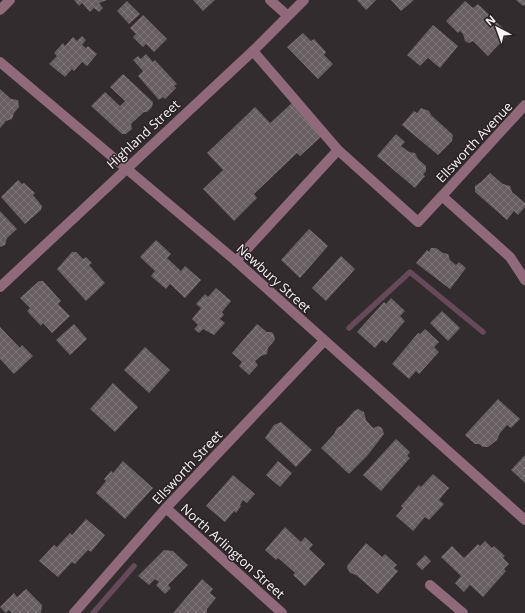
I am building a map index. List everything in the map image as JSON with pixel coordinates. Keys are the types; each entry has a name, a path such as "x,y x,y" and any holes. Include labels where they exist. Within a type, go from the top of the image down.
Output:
{"street":[{"path":"0,10 10,0"},
{"path":"270,0 288,16"},
{"name":"Highland Street","path":"0,287 253,50 304,0"},
{"path":"236,261 338,150 253,50"},
{"name":"Newbury Street","path":"0,62 127,167 236,261 525,520"},
{"name":"Ellsworth Avenue","path":"338,150 418,222 525,105"},
{"path":"442,196 510,257 525,280"},
{"name":"Ellsworth Street","path":"74,613 166,508 324,341"},
{"name":"North Arlington Street","path":"166,508 282,613"},
{"path":"430,585 463,613"}],"building":[{"path":"74,0 107,0 99,3 103,8 99,12 94,8 90,12 82,3 79,6"},
{"path":"193,0 215,0 203,11"},
{"path":"357,0 376,0 366,10"},
{"path":"391,0 414,0 401,11"},
{"path":"516,0 525,0 525,4 523,6"},
{"path":"127,1 140,14 129,24 117,11"},
{"path":"465,1 473,8 478,4 509,34 488,56 473,41 469,43 465,41 463,34 460,31 458,33 446,21"},
{"path":"143,15 167,39 154,52 146,44 143,47 133,37 136,34 130,28"},
{"path":"433,25 458,46 440,68 428,58 420,66 407,55"},
{"path":"303,33 311,41 314,39 326,52 324,55 333,64 318,79 287,47"},
{"path":"82,36 86,40 82,45 86,48 88,46 97,54 87,66 82,62 74,71 72,69 65,77 49,64 57,56 54,53 63,43 65,46 73,37 77,41"},
{"path":"146,54 153,62 155,60 177,84 174,86 176,88 165,99 163,97 159,100 138,76 143,71 133,60 138,56 141,59"},
{"path":"123,74 153,102 152,107 147,112 144,112 131,124 132,129 126,134 122,134 91,106 105,92 120,106 125,101 110,87"},
{"path":"0,89 11,99 18,100 19,107 14,113 12,119 6,121 0,128"},
{"path":"292,103 323,135 300,156 297,153 254,194 257,198 234,221 203,189 223,170 207,153 255,107 270,123"},
{"path":"421,108 429,111 431,115 453,135 452,141 438,155 402,125 414,111 417,113"},
{"path":"396,134 405,142 401,146 409,152 415,153 418,159 426,166 426,171 423,175 425,176 415,188 377,156"},
{"path":"490,173 503,184 510,186 512,192 525,203 525,207 518,215 514,211 507,220 475,192 475,186"},
{"path":"18,180 22,184 24,183 35,193 33,195 42,206 41,210 25,224 1,197"},
{"path":"0,211 17,229 7,238 5,245 0,247"},
{"path":"309,229 328,246 300,278 281,260"},
{"path":"156,240 171,254 167,258 181,271 185,266 201,280 185,298 170,284 166,289 151,276 155,271 140,257"},
{"path":"431,248 436,248 443,253 448,254 450,260 456,265 459,262 466,268 450,289 416,263 427,250 429,252"},
{"path":"72,252 76,252 83,259 86,257 92,263 89,265 105,283 86,301 57,269"},
{"path":"341,256 355,269 326,301 312,288"},
{"path":"39,281 43,281 61,301 58,304 70,316 52,333 43,323 41,326 27,311 30,308 20,298"},
{"path":"216,288 231,301 222,312 224,315 220,319 225,323 214,335 203,329 199,333 194,329 198,325 192,319 201,308 196,304 205,294 208,297"},
{"path":"391,298 405,311 400,316 405,321 386,343 382,340 375,348 357,332 384,302 386,304"},
{"path":"442,311 460,328 448,341 430,323"},
{"path":"74,324 87,339 70,355 56,340"},
{"path":"257,324 267,332 272,332 275,340 268,348 267,354 261,356 255,361 258,365 249,375 239,366 242,362 232,353"},
{"path":"0,327 20,348 22,345 33,356 14,374 0,359"},
{"path":"425,329 439,342 434,347 439,352 419,374 416,371 409,379 392,364 418,333 420,334"},
{"path":"145,347 170,370 149,393 124,370"},
{"path":"113,383 138,407 115,432 90,409"},
{"path":"498,399 520,419 511,428 507,425 500,433 497,440 488,447 475,444 465,435"},
{"path":"358,409 364,412 366,420 373,428 378,426 382,428 384,434 367,456 349,474 321,448 334,434 337,428 342,425 354,411"},
{"path":"281,422 312,450 296,467 265,438 274,425"},
{"path":"396,439 410,452 407,456 410,458 381,491 363,475"},
{"path":"525,455 525,483 511,470"},
{"path":"123,461 153,488 125,519 96,493 106,481 104,479 111,471 113,473"},
{"path":"278,461 292,473 280,487 266,475"},
{"path":"433,474 449,488 439,500 444,504 429,520 425,517 413,531 396,516 403,508 401,506 419,485 421,487"},
{"path":"233,475 255,494 247,503 243,500 236,513 234,511 225,522 206,506"},
{"path":"86,519 105,535 91,552 88,550 75,564 72,562 58,577 39,561 54,545 57,547 70,533 72,535"},
{"path":"285,527 301,542 305,537 313,545 309,549 325,564 305,586 293,575 295,573 278,558 276,560 265,550"},
{"path":"485,541 492,548 494,546 505,556 503,558 509,564 504,569 506,571 483,597 470,585 464,592 455,583 461,576 441,557 452,546 464,558 478,544 480,546"},
{"path":"366,543 382,557 385,554 397,565 394,568 398,571 378,594 356,575 350,573 347,568 347,566"},
{"path":"164,550 173,551 188,565 168,585 171,588 165,594 156,585 159,582 155,579 149,585 138,576"},
{"path":"425,555 431,561 422,570 416,564"},
{"path":"202,579 213,589 210,593 216,598 207,609 207,613 173,613"},
{"path":"26,589 42,605 41,613 12,613 9,610 6,613 0,607 14,593 17,597"}],"waterway":[{"path":"349,328 410,272 483,332"},
{"path":"93,613 134,566"}]}
